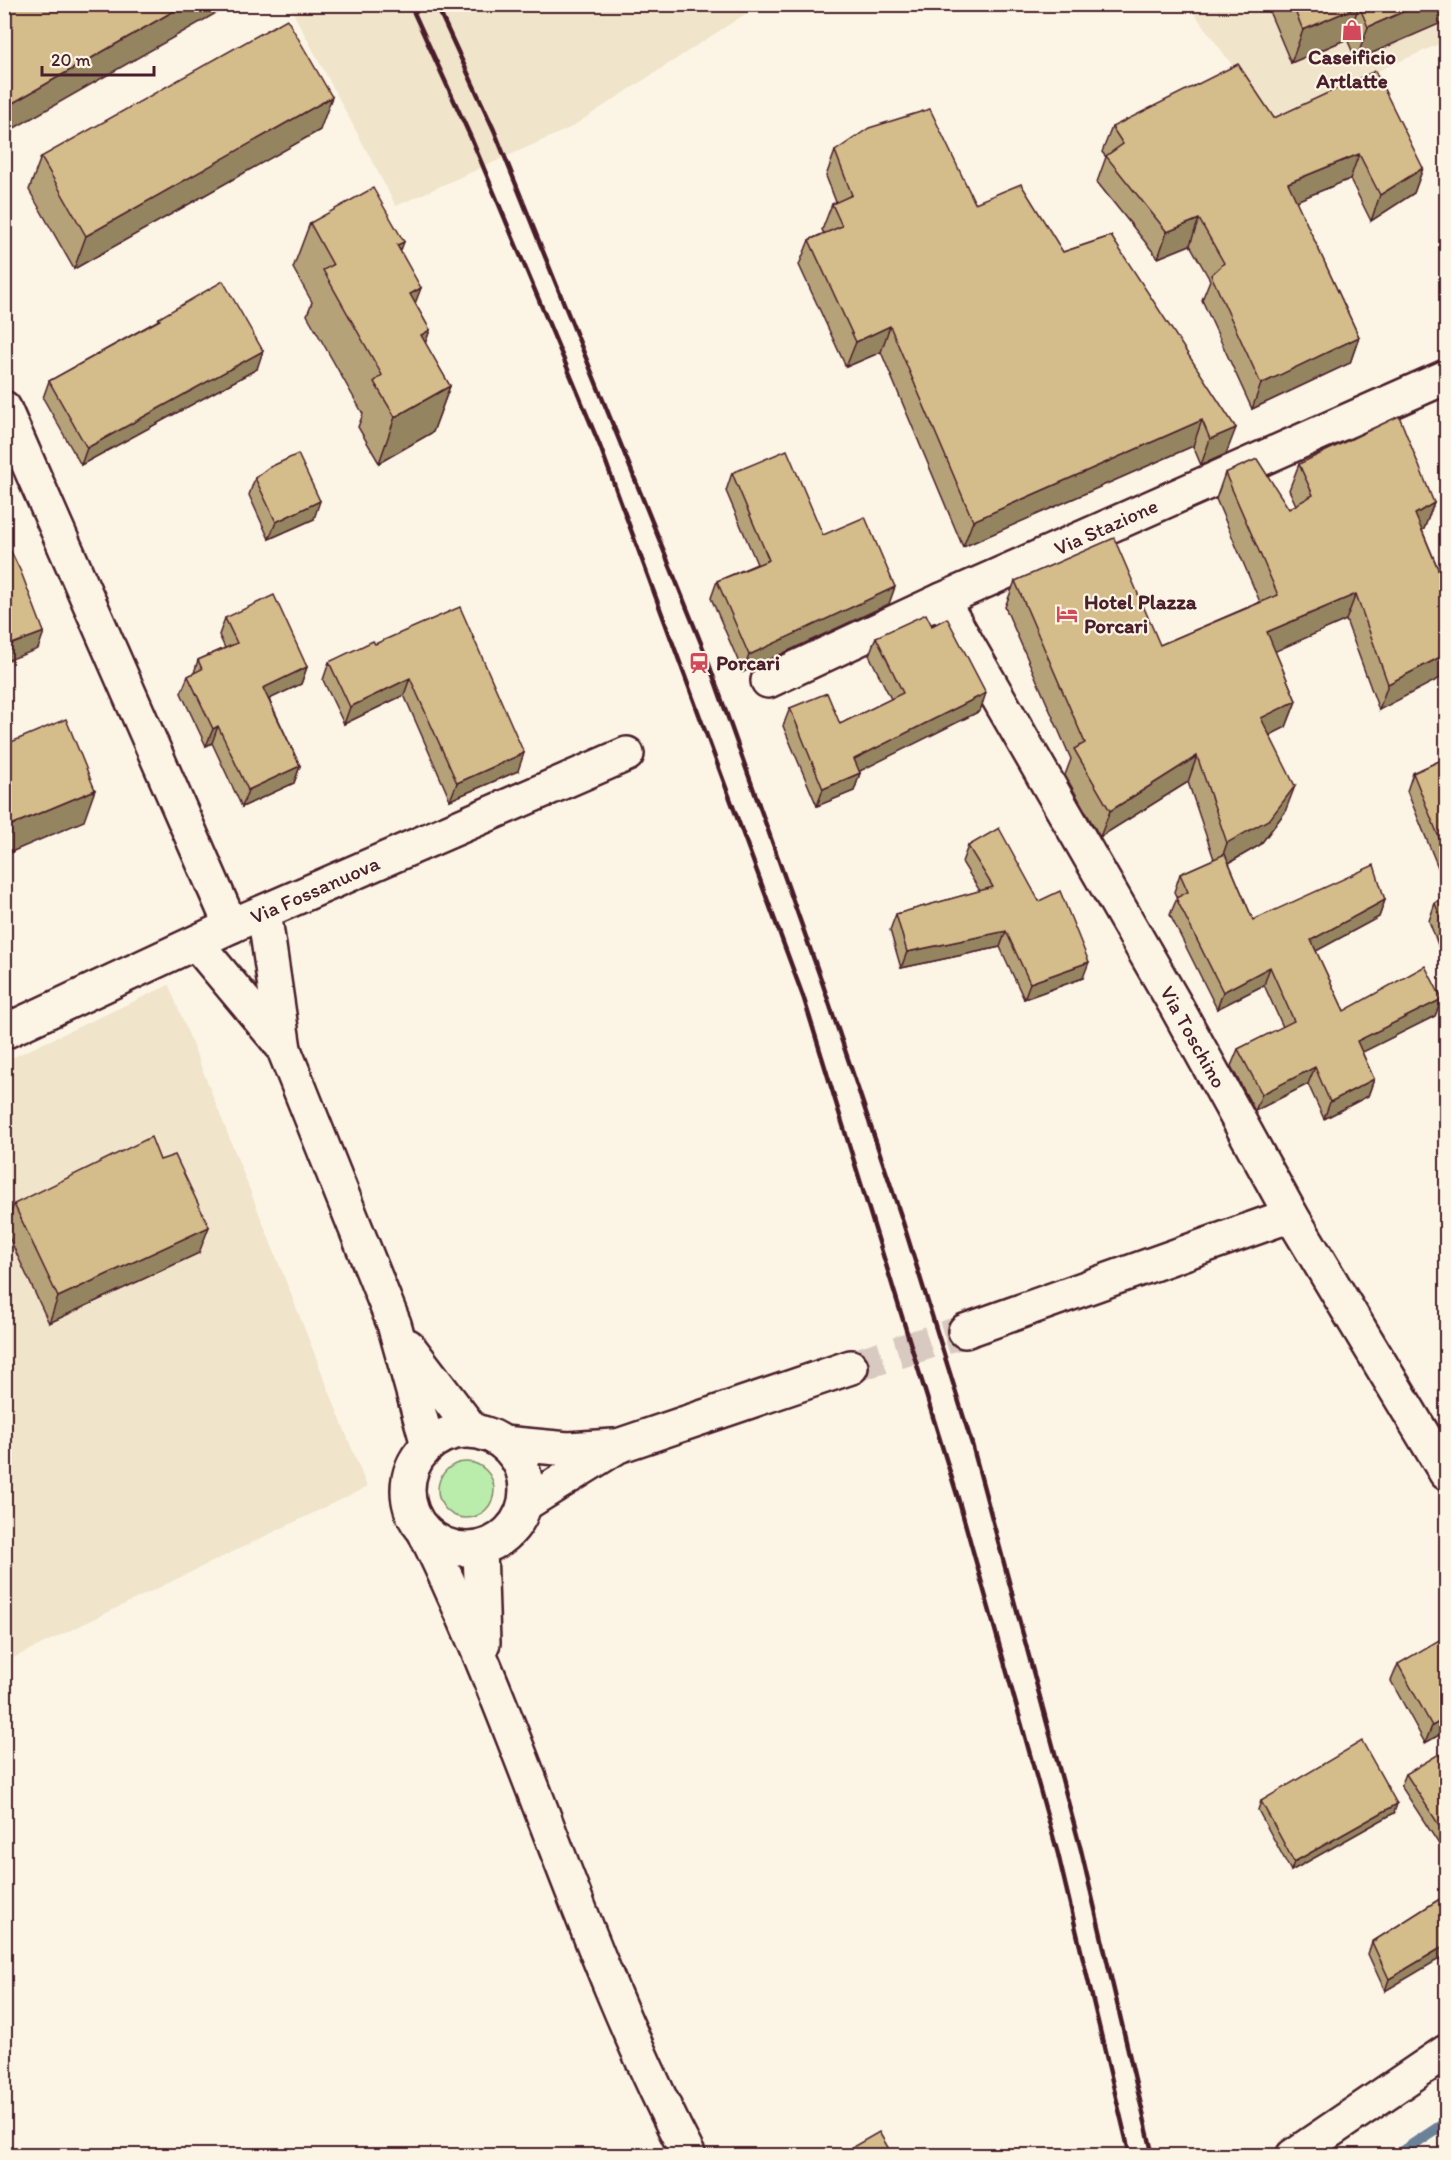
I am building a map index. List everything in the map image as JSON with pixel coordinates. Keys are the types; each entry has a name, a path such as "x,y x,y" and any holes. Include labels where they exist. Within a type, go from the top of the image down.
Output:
{"street":[{"name":"Via Stazione","path":"768,681 942,600 1446,377"},
{"path":"4,408 231,926"},
{"name":"Via Toschino","path":"942,600 1176,1006 1292,1215 1446,1473"},
{"name":"Via Fossanuova","path":"4,1032 231,926 627,754"},
{"path":"264,912 285,1051 394,1324 428,1445"},
{"path":"196,943 285,1051"},
{"path":"965,1331 1292,1215"},
{"path":"394,1324 421,1366 472,1430"},
{"path":"525,1504 618,1446 851,1367"},
{"path":"425,1533 451,1547 460,1549 480,1548 496,1543 508,1533 519,1520 525,1504 525,1477 517,1458 503,1443 483,1432 472,1430 455,1431 441,1436 428,1445 415,1460 408,1478 408,1498 414,1516 425,1533 484,1663 632,2036 688,2156"},
{"path":"503,1443 568,1449 618,1446"},
{"path":"480,1548 484,1663"},
{"path":"1293,2156 1446,2052"}],"shaded area":[{"path":"289,5 759,5 570,128 396,206"},
{"path":"1188,5 1446,5 1446,41 1271,118"},
{"path":"169,985 367,1487 5,1662 5,1061"}],"green space":[{"path":"466,1462 477,1464 486,1470 492,1479 494,1490 492,1501 486,1510 477,1516 466,1518 455,1516 446,1510 440,1501 438,1490 440,1479 446,1470 455,1464"}],"building":[{"path":"4,4 186,4 4,108"},
{"path":"1292,4 1421,4 1368,27 1359,6 1303,30"},
{"path":"287,19 332,97 86,236 41,157"},
{"path":"1238,64 1274,118 1375,71 1423,168 1380,195 1359,154 1288,183 1359,337 1261,384 1211,275 1224,263 1199,219 1167,232 1106,156 1123,144 1112,127"},
{"path":"930,109 975,203 1021,184 1063,252 1111,236 1236,428 1210,439 1202,420 973,521 890,326 856,342 809,240 842,226 832,204 852,195 835,151 869,128"},
{"path":"373,188 404,242 397,245 421,288 410,294 430,330 421,335 450,386 395,417 374,382 382,375 323,270 333,265 310,223"},
{"path":"223,281 263,351 87,448 49,381 160,320 159,318"},
{"path":"1399,416 1434,503 1415,514 1446,588 1446,654 1388,684 1356,594 1267,632 1296,701 1261,718 1295,786 1270,819 1227,843 1197,756 1110,811 1074,749 1085,743 1015,581 1114,538 1160,645 1278,595 1225,473 1257,459 1289,509 1313,495 1299,464"},
{"path":"787,450 823,535 865,517 895,587 749,655 717,581 769,560 732,473"},
{"path":"298,454 320,501 276,522 255,478 268,468"},
{"path":"4,537 21,572 44,632 4,647"},
{"path":"274,595 307,667 263,688 300,766 248,790 218,726 213,729 188,676 202,669 198,660 237,643 225,618"},
{"path":"460,607 524,753 457,783 410,678 350,707 329,662 373,641 375,644"},
{"path":"926,614 932,626 947,618 986,693 854,759 860,773 823,789 790,708 827,693 840,724 903,693 876,637"},
{"path":"66,719 95,790 4,828 4,745"},
{"path":"1446,758 1446,855 1413,773"},
{"path":"999,828 1039,901 1060,891 1089,962 1030,983 1006,931 907,952 896,914 993,887 968,846"},
{"path":"1225,854 1253,920 1374,865 1385,900 1311,940 1344,1011 1425,966 1442,999 1357,1041 1374,1079 1330,1102 1315,1067 1262,1094 1238,1049 1294,1021 1270,967 1223,992 1176,898 1188,892 1180,874"},
{"path":"1446,895 1446,932 1435,903"},
{"path":"151,1137 160,1160 175,1155 209,1227 58,1297 14,1204"},
{"path":"1446,1636 1446,1718 1432,1726 1398,1664"},
{"path":"1362,1741 1397,1804 1294,1862 1261,1801"},
{"path":"1439,1754 1446,1766 1446,1836 1406,1774"},
{"path":"1446,1895 1446,1945 1389,1979 1372,1942"},
{"path":"879,2132 893,2156 856,2156 851,2148"}],"waterway":[{"path":"1396,2156 1446,2123"}],"tunnel":[{"path":"851,1367 965,1331"}],"railway":[{"path":"410,4 472,140 600,446 804,999 958,1498 1058,1854 1130,2156"},
{"path":"436,4 494,130 705,653 822,982 901,1216 972,1444 1081,1850 1153,2156"}],"place":[{"name":"Caseificio Artlatte","path":"1352,30"},
{"name":"Hotel Plazza Porcari","path":"1067,614"},
{"name":"Porcari","path":"699,663"}]}
